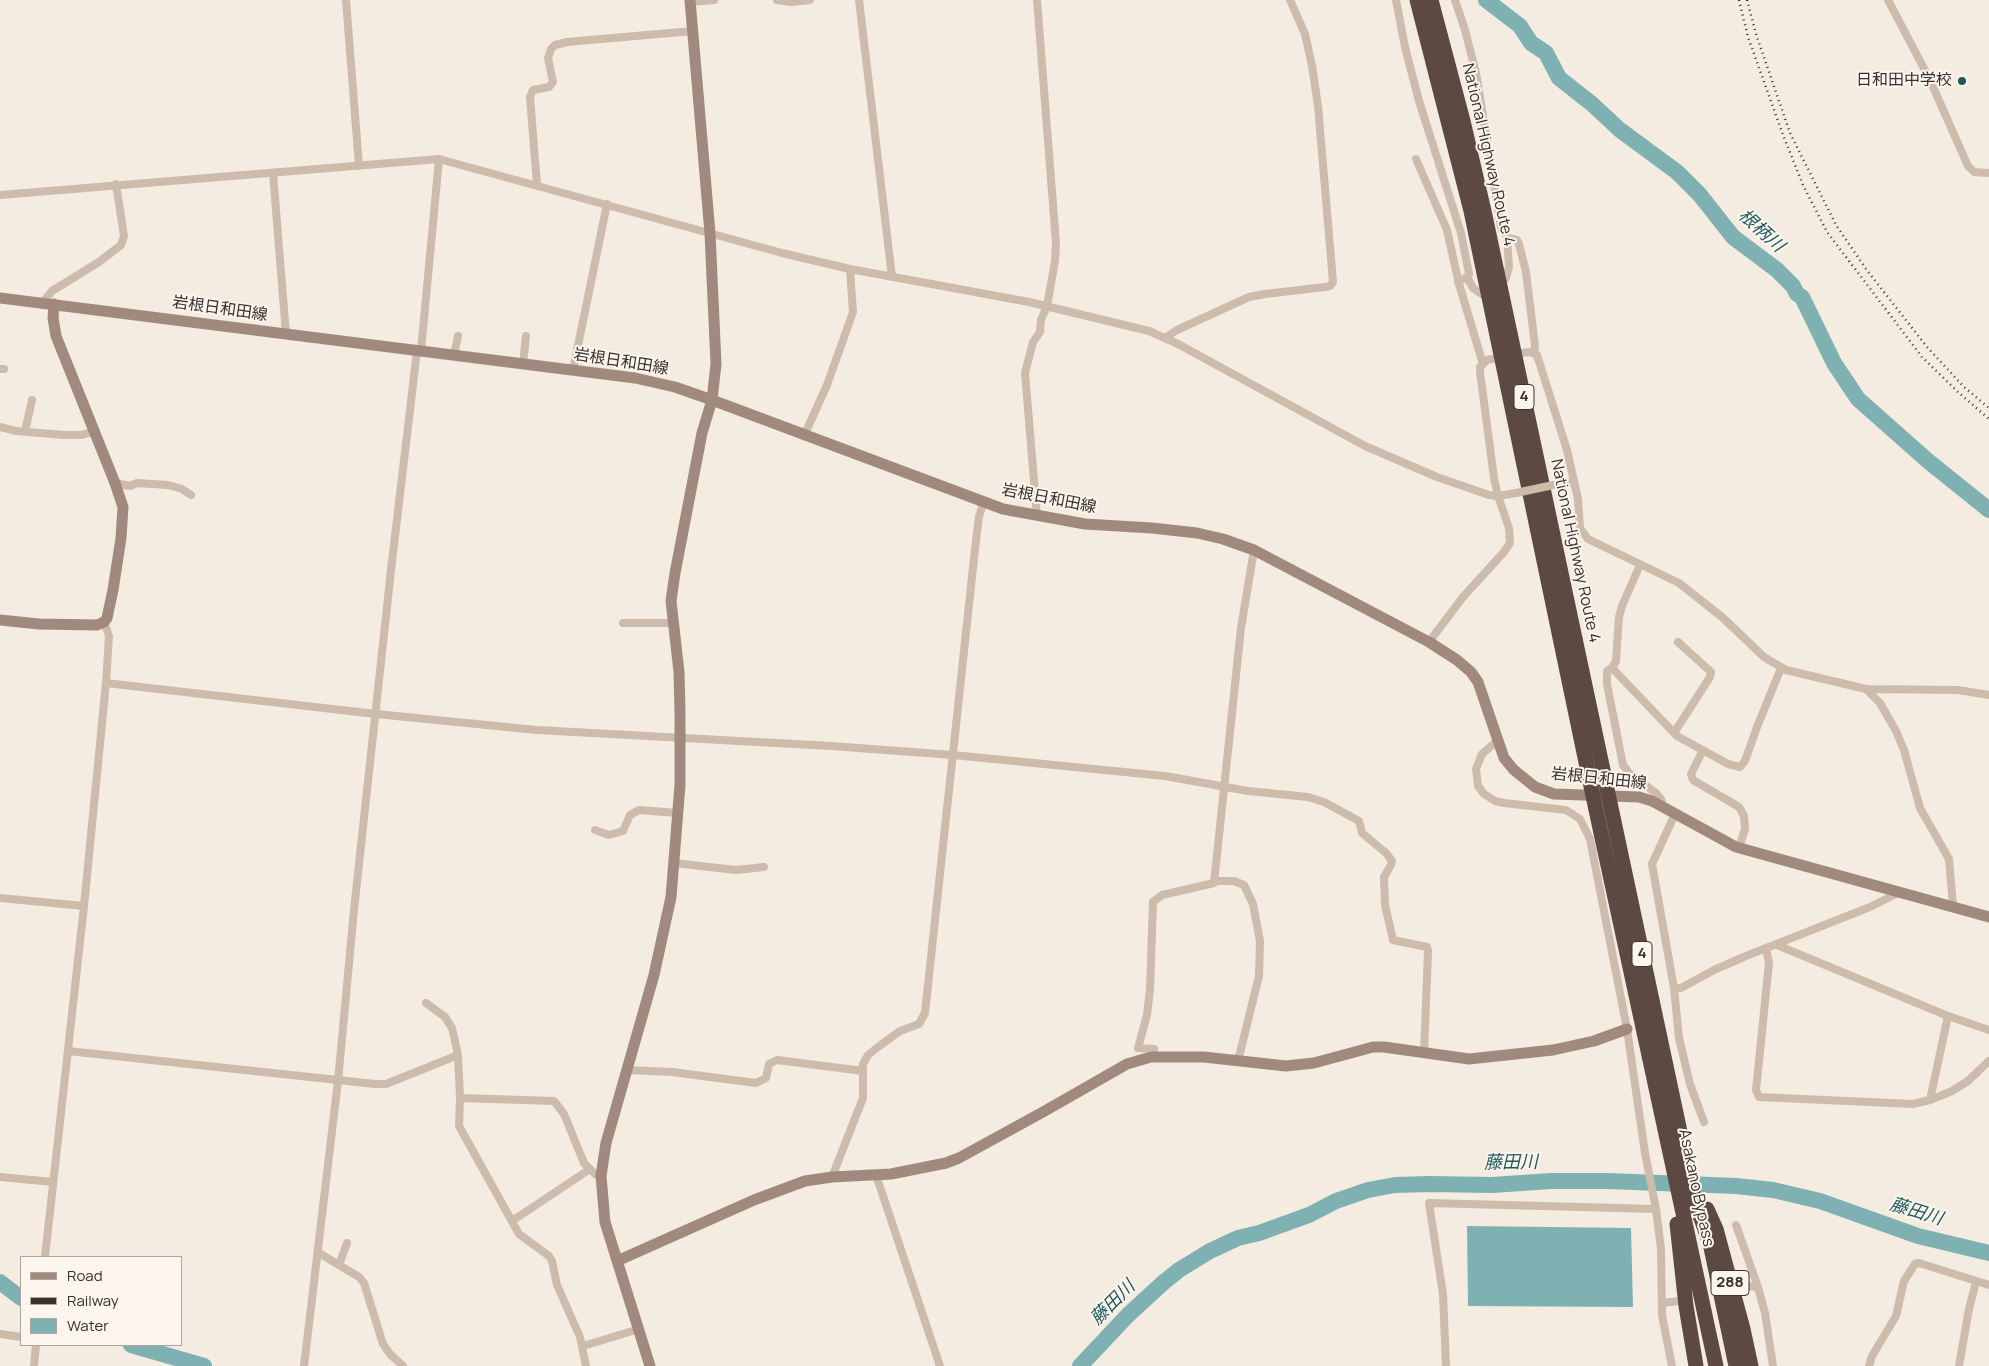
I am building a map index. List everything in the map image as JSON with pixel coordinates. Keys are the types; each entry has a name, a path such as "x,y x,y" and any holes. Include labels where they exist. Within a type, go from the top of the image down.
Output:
{"highway":[{"name":"National Highway Route 4","path":"1417,0 1454,141 1489,299 1508,355 1609,796 1675,1111"},
{"name":"National Highway Route 4","path":"1431,0 1463,122 1500,286 1508,355 1593,796 1660,1105"},
{"name":"288","path":"1660,1105 1678,1155 1688,1202 1678,1229 1686,1306 1696,1366"},
{"name":"288","path":"1675,1111 1678,1155 1688,1202 1716,1229 1751,1366"},
{"name":"Asakano Bypass","path":"1688,1202 1716,1366"},
{"name":"Asakano Bypass","path":"1688,1202 1710,1243 1736,1366"}],"street":[{"path":"346,0 360,166"},
{"path":"650,1366 604,1222 601,1176 606,1143 656,966 671,897 678,814 680,738 679,672 671,601 674,573 702,433 712,400 716,346 710,233 690,1 714,0"},
{"path":"779,0 790,2 810,0"},
{"path":"859,0 892,277"},
{"path":"1037,0 1056,243 1055,261 1047,306 1041,320 1040,332 1032,346 1025,373 1038,516"},
{"path":"1166,338 1177,330 1249,297 1325,288 1333,282 1318,106 1305,34 1290,0"},
{"path":"1396,0 1405,47 1419,101 1461,233 1469,274 1467,277 1473,288 1489,299"},
{"path":"1454,0 1465,30 1476,73 1501,227 1507,237 1509,267 1506,278 1500,286"},
{"path":"1888,0 1930,80 1968,166 1974,172 1989,173"},
{"path":"537,185 530,97 534,90 549,87 553,82 548,58 551,49 555,45 567,42 693,31"},
{"path":"304,1366 319,1253 391,570 419,351 439,159"},
{"path":"0,195 439,159 782,253 850,269 1047,306 1134,326 1166,338 1365,446 1437,477 1498,496 1574,482"},
{"path":"1416,159 1447,230 1458,282 1483,364"},
{"path":"273,173 286,334"},
{"path":"45,1256 84,906 106,683 109,636 104,622 108,614 114,584 123,520 123,507 115,483 56,336 49,303 52,291 99,262 120,245 124,236 116,184"},
{"path":"572,370 607,204"},
{"path":"1507,237 1517,240 1520,244 1526,272 1535,346 1534,353 1539,360 1567,450 1583,534 1588,539 1599,546 1679,583 1722,617 1764,657 1781,668 1866,689 1958,690 1989,695"},
{"path":"804,436 827,385 853,312 850,269"},
{"path":"1458,282 1467,277"},
{"name":"岩根日和田線","path":"0,298 643,379 712,400 1003,509 1085,524 1197,533 1223,539 1254,550 1429,642 1463,665 1478,682 1504,758 1514,770 1535,787 1554,794 1639,796 1739,848 1848,880 1902,891 1989,917"},
{"path":"454,356 458,336"},
{"path":"524,364 526,336"},
{"path":"1429,642 1510,543 1509,528 1498,496 1480,367 1487,360 1508,355 1534,353"},
{"path":"25,431 32,400"},
{"path":"0,427 73,435 94,431"},
{"path":"115,483 130,486 137,483 168,486 182,489 191,495"},
{"path":"832,1177 863,1098 862,1072 863,1064 868,1055 900,1031 918,1024 925,1013 975,549 984,502"},
{"path":"1215,881 1241,628 1254,550"},
{"path":"1640,565 1622,606 1619,617 1616,661 1612,668 1607,671 1607,684 1624,766 1630,774 1656,793 1661,799 1663,807"},
{"path":"0,620 87,626 104,622"},
{"path":"623,623 673,623"},
{"path":"1674,733 1710,676 1710,672 1678,642"},
{"path":"1612,668 1674,733 1728,764 1740,767 1744,764 1781,668"},
{"path":"106,683 376,714 537,730 831,746 953,755 1165,776 1248,791 1308,797 1324,802 1359,822 1362,833 1386,853 1392,861 1384,877 1385,905 1394,940 1427,947 1428,952 1424,1053"},
{"path":"1866,689 1880,703 1896,731 1904,750 1920,808 1949,859 1953,906"},
{"path":"1497,741 1482,754 1476,769 1478,786 1484,794 1495,801 1504,803 1566,810 1584,823 1590,839 1627,1029 1645,1153 1662,1249 1662,1303 1665,1333 1672,1366"},
{"path":"1703,750 1691,774 1693,780 1739,808 1744,816 1745,829 1739,848"},
{"path":"595,830 609,835 623,831 630,815 639,810 678,814"},
{"path":"1675,814 1652,864 1674,988 1679,1038 1690,1084 1704,1122"},
{"path":"674,863 736,870 764,867"},
{"path":"1151,1057 1154,1049 1138,1048 1147,1015 1153,902 1162,895 1206,886 1215,881 1234,881 1244,885 1253,904 1260,940 1259,976 1238,1061"},
{"path":"1674,988 1681,988 1729,963 1870,907 1902,891"},
{"path":"0,898 84,906"},
{"path":"1777,945 1948,1016 1989,1030"},
{"path":"1766,948 1769,963 1756,1090 1759,1097 1913,1104 1930,1100 1952,1091 1968,1081 1989,1061"},
{"path":"426,1003 445,1017 452,1028 458,1055 459,1126 522,1238 543,1252 552,1261 557,1285 569,1309 583,1346 585,1365"},
{"path":"1930,1100 1948,1016"},
{"path":"617,1261 781,1189 805,1181 832,1177 876,1175 946,1163 959,1158 1127,1064 1151,1057 1204,1057 1286,1066 1302,1065 1373,1047 1384,1047 1469,1059 1553,1050 1594,1041 1627,1029"},
{"path":"68,1051 338,1081 386,1084 458,1055"},
{"path":"627,1070 672,1072 756,1084 766,1078 769,1064 776,1060 862,1072"},
{"path":"460,1098 554,1101 564,1114 582,1158 595,1174 601,1176"},
{"path":"512,1221 590,1168"},
{"path":"876,1175 940,1366"},
{"path":"0,1177 52,1182"},
{"path":"1446,1366 1443,1294 1429,1203 1655,1206"},
{"path":"1736,1225 1758,1287 1773,1366"},
{"path":"339,1265 347,1243"},
{"path":"319,1253 359,1277 364,1283 383,1344 390,1354 403,1366"},
{"path":"1869,1366 1872,1356 1896,1316 1904,1281 1915,1264 1919,1263 1989,1285"},
{"path":"1959,1366 1969,1309 1976,1282"},
{"path":"1739,1285 1758,1287"},
{"path":"1662,1303 1680,1301"},
{"path":"583,1346 639,1329"},
{"path":"0,1334 20,1337"},
{"path":"34,1366 36,1346"}],"water":[{"path":"1467,1226 1631,1228 1633,1307 1468,1306"}],"waterway":[{"name":"根柄川","path":"1486,0 1520,26 1531,43 1546,53 1559,78 1592,104 1620,130 1677,172 1700,195 1733,237 1777,270 1793,286 1797,294 1802,297 1834,363 1858,399 1928,461 1989,510"},
{"name":"藤田川","path":"1080,1366 1128,1315 1164,1282 1179,1270 1210,1251 1238,1238 1259,1233 1309,1215 1336,1201 1368,1190 1395,1185 1492,1185 1551,1181 1608,1181 1736,1186 1773,1190 1820,1201 1918,1236 1989,1253"},
{"name":"藤田川","path":"0,1282 20,1297"},
{"name":"藤田川","path":"134,1346 204,1366"}],"railway":[{"path":"1739,0 1748,37 1783,135 1803,185 1827,232 1922,357 1989,419"},
{"path":"1747,0 1756,34 1790,133 1836,225 1866,269 1927,347 1964,387 1989,408"}],"place":[{"name":"日和田中学校","path":"1962,81"}]}
